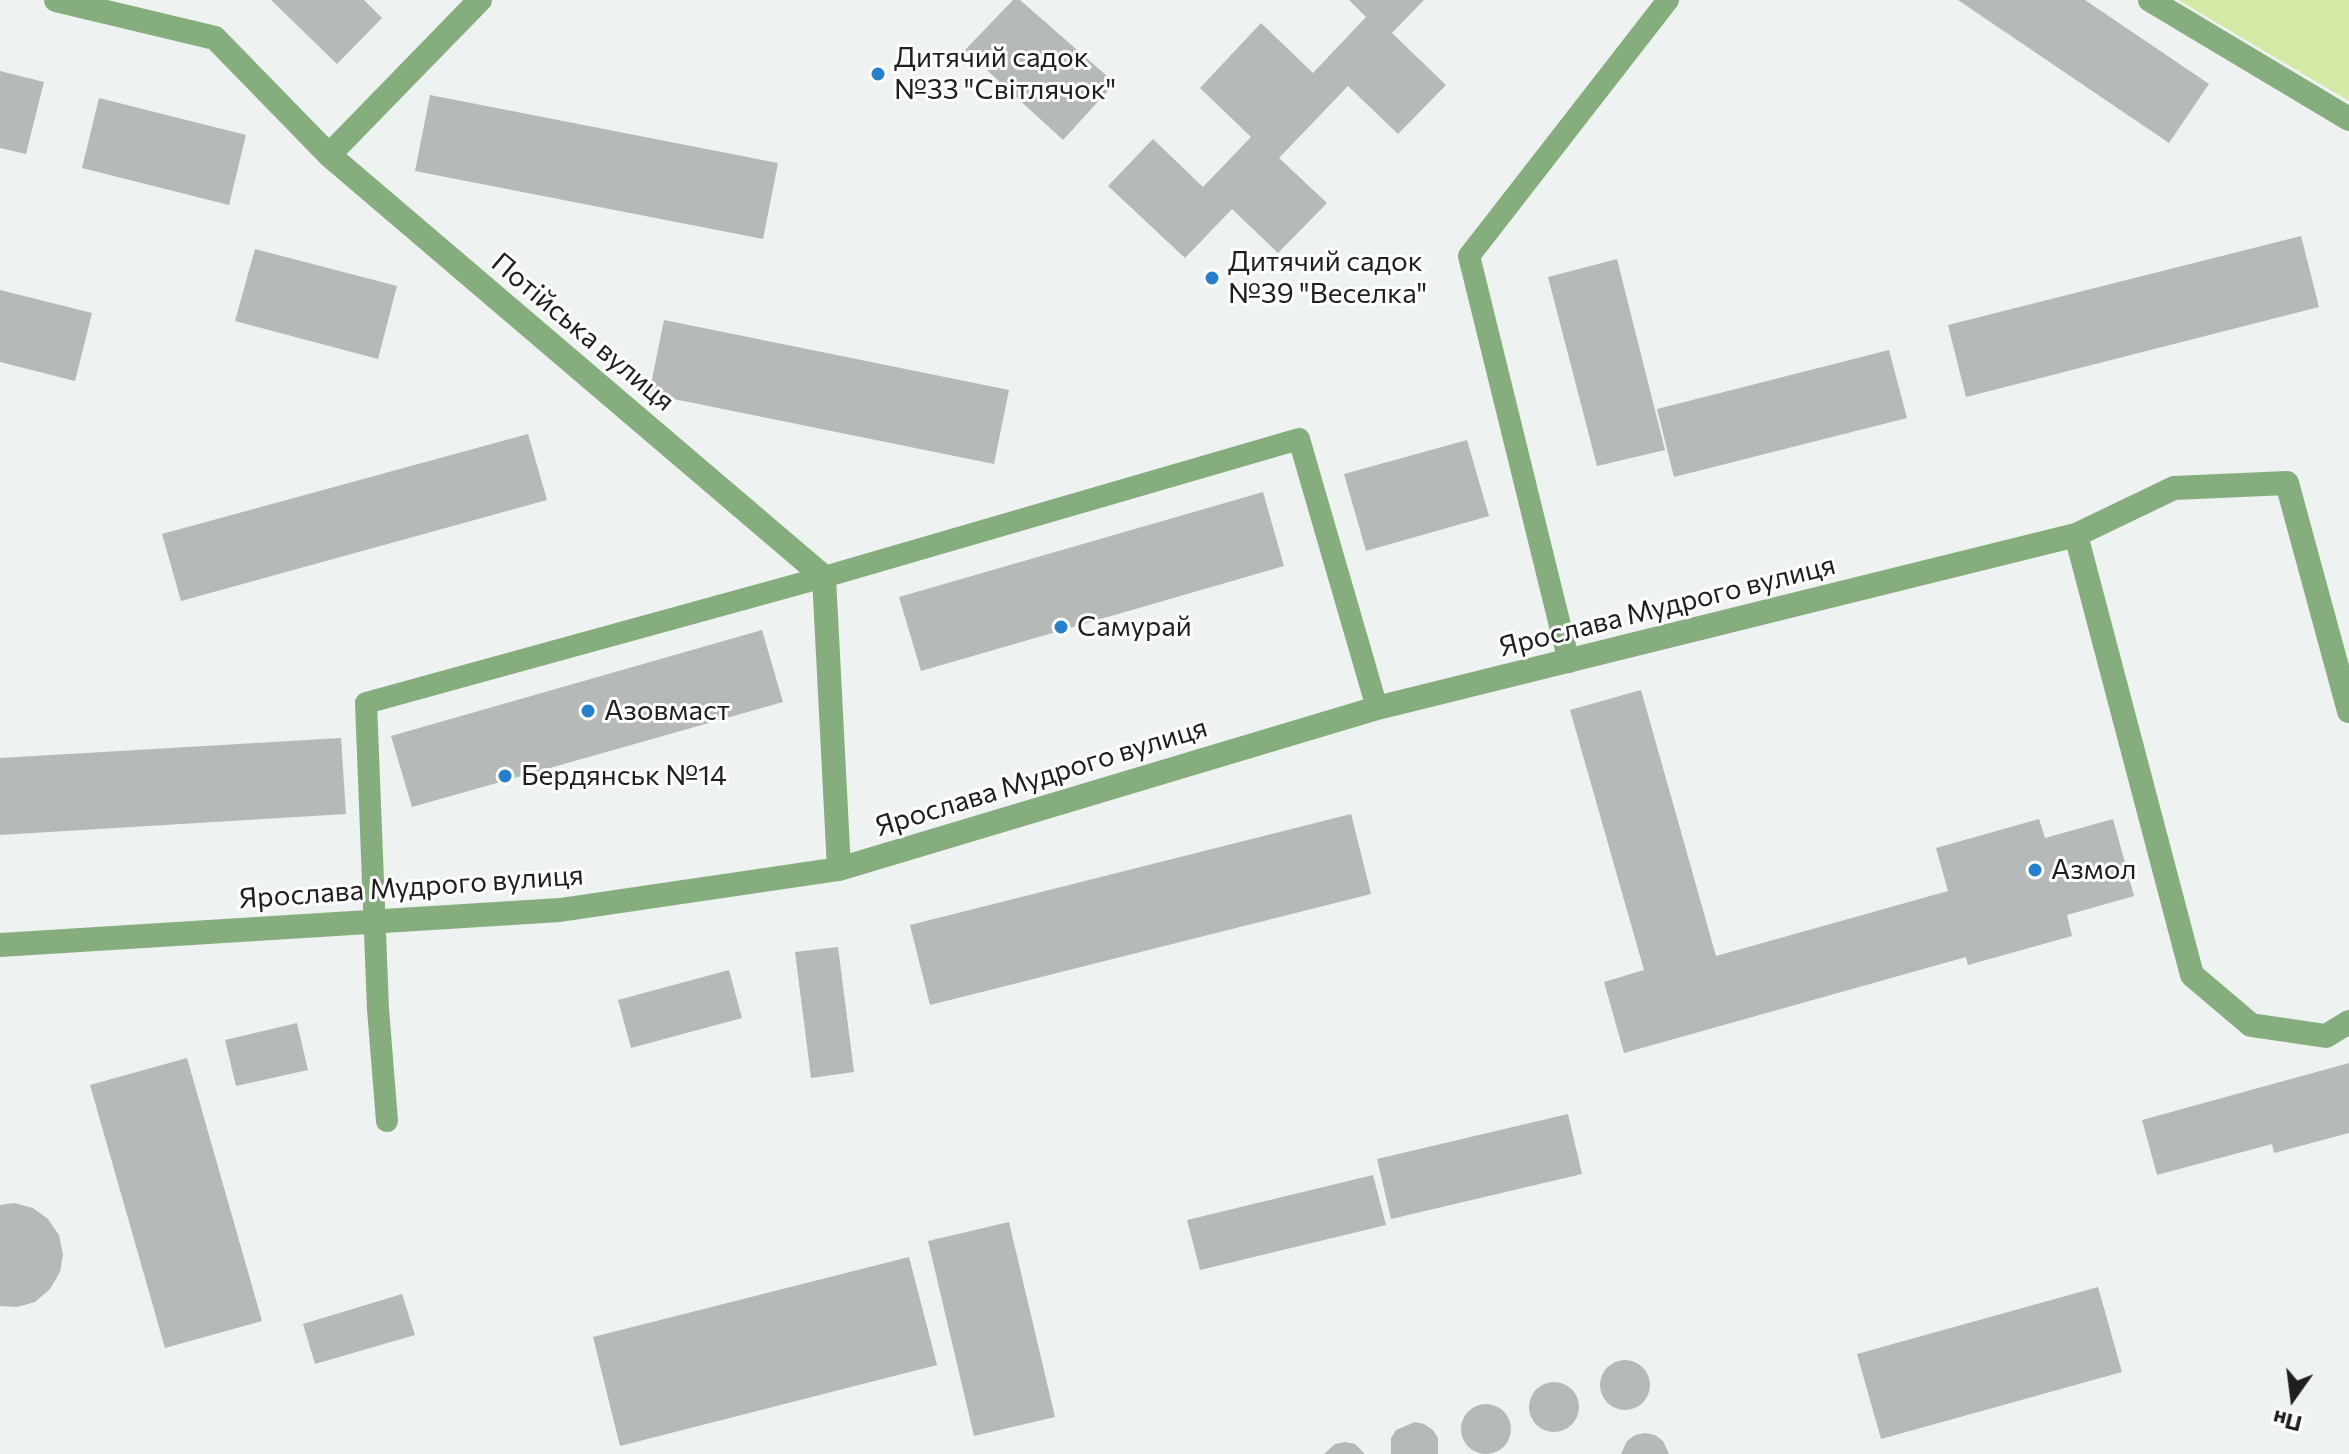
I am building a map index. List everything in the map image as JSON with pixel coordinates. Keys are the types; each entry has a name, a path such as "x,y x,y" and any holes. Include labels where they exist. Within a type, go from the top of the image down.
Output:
{"street":[{"name":"Потійська вулиця","path":"56,0 215,38 329,155 824,577"},
{"path":"329,155 480,0"},
{"path":"2150,0 2349,119"},
{"name":"Ярослава Мудрого вулиця","path":"0,945 560,910 839,869 1377,708 2076,535 2174,488 2287,483 2349,711"},
{"path":"2076,535 2192,975 2251,1025 2326,1036 2349,1022"},
{"path":"824,577 839,869"}],"lane":[{"path":"1569,662 1469,256 1668,0"},
{"path":"387,1121 378,1009 366,703 824,577 1299,439 1377,708"}],"green space":[{"path":"2178,0 2349,0 2349,101"}],"building":[{"path":"271,0 364,0 382,18 337,64"},
{"path":"1013,0 1020,0 1115,83 1063,140 965,50"},
{"path":"1349,0 1424,0 1392,33 1446,85 1398,134 1348,86 1279,158 1327,203 1278,253 1232,209 1185,258 1108,186 1153,139 1203,187 1251,137 1200,88 1261,23 1313,73 1366,17"},
{"path":"1958,0 2085,0 2209,84 2169,143"},
{"path":"0,71 44,82 26,154 0,148"},
{"path":"430,95 778,163 763,239 415,171"},
{"path":"99,98 246,135 229,205 82,168"},
{"path":"2301,236 2319,307 1966,397 1948,325"},
{"path":"255,249 397,286 378,359 235,321"},
{"path":"1617,259 1665,450 1597,466 1548,277"},
{"path":"0,290 92,313 75,381 0,362"},
{"path":"664,320 1009,390 994,464 649,394"},
{"path":"1889,350 1907,418 1674,477 1657,409"},
{"path":"528,434 547,500 181,601 162,534"},
{"path":"1467,440 1489,516 1366,551 1344,474"},
{"path":"1263,492 1284,566 921,671 899,597"},
{"path":"762,630 783,702 412,807 391,736"},
{"name":"Азмол","path":"1641,690 1716,956 1948,891 1936,848 2039,819 2045,838 2113,819 2134,896 2067,915 2072,936 1968,965 1966,957 1624,1053 1604,982 1644,970 1570,710"},
{"path":"341,738 346,814 0,835 0,758"},
{"path":"1351,814 1371,894 930,1005 910,925"},
{"path":"838,947 854,1072 811,1078 795,952"},
{"path":"729,970 742,1018 631,1048 618,1000"},
{"path":"297,1023 308,1070 236,1086 225,1040"},
{"path":"187,1058 262,1321 165,1348 90,1085"},
{"path":"2349,1063 2349,1133 2274,1153 2272,1144 2157,1175 2142,1120"},
{"path":"1568,1114 1582,1174 1391,1219 1377,1159"},
{"path":"1373,1175 1386,1225 1200,1270 1187,1220"},
{"path":"14,1203 33,1208 48,1219 59,1235 63,1254 60,1272 50,1289 35,1302 17,1307 0,1306 0,1205"},
{"path":"1009,1222 1055,1417 974,1436 928,1241"},
{"path":"909,1257 937,1365 620,1446 593,1337"},
{"path":"2098,1287 2122,1372 1881,1439 1857,1354"},
{"path":"402,1294 415,1335 315,1364 303,1324"},
{"path":"1625,1360 1642,1368 1650,1385 1642,1402 1625,1410 1608,1402 1600,1385 1608,1368"},
{"path":"1554,1382 1571,1390 1579,1407 1571,1424 1554,1432 1537,1424 1529,1407 1537,1390"},
{"path":"1486,1404 1503,1412 1511,1429 1503,1446 1486,1454 1469,1446 1461,1429 1469,1412"},
{"path":"1415,1422 1433,1430 1438,1438 1438,1454 1391,1454 1391,1438 1396,1430"},
{"path":"1645,1433 1663,1441 1669,1454 1621,1454 1627,1441"},
{"path":"1335,1444 1355,1444 1365,1454 1324,1454"}],"place":[{"name":"Дитячий садок №33 \"Світлячок\"","path":"878,74"},
{"name":"Дитячий садок №39 \"Веселка\"","path":"1212,278"},
{"name":"Самурай","path":"1061,627"},
{"name":"Азовмаст","path":"588,711"},
{"name":"Бердянськ №14","path":"505,776"},
{"name":"Азмол","path":"2035,870"}]}
